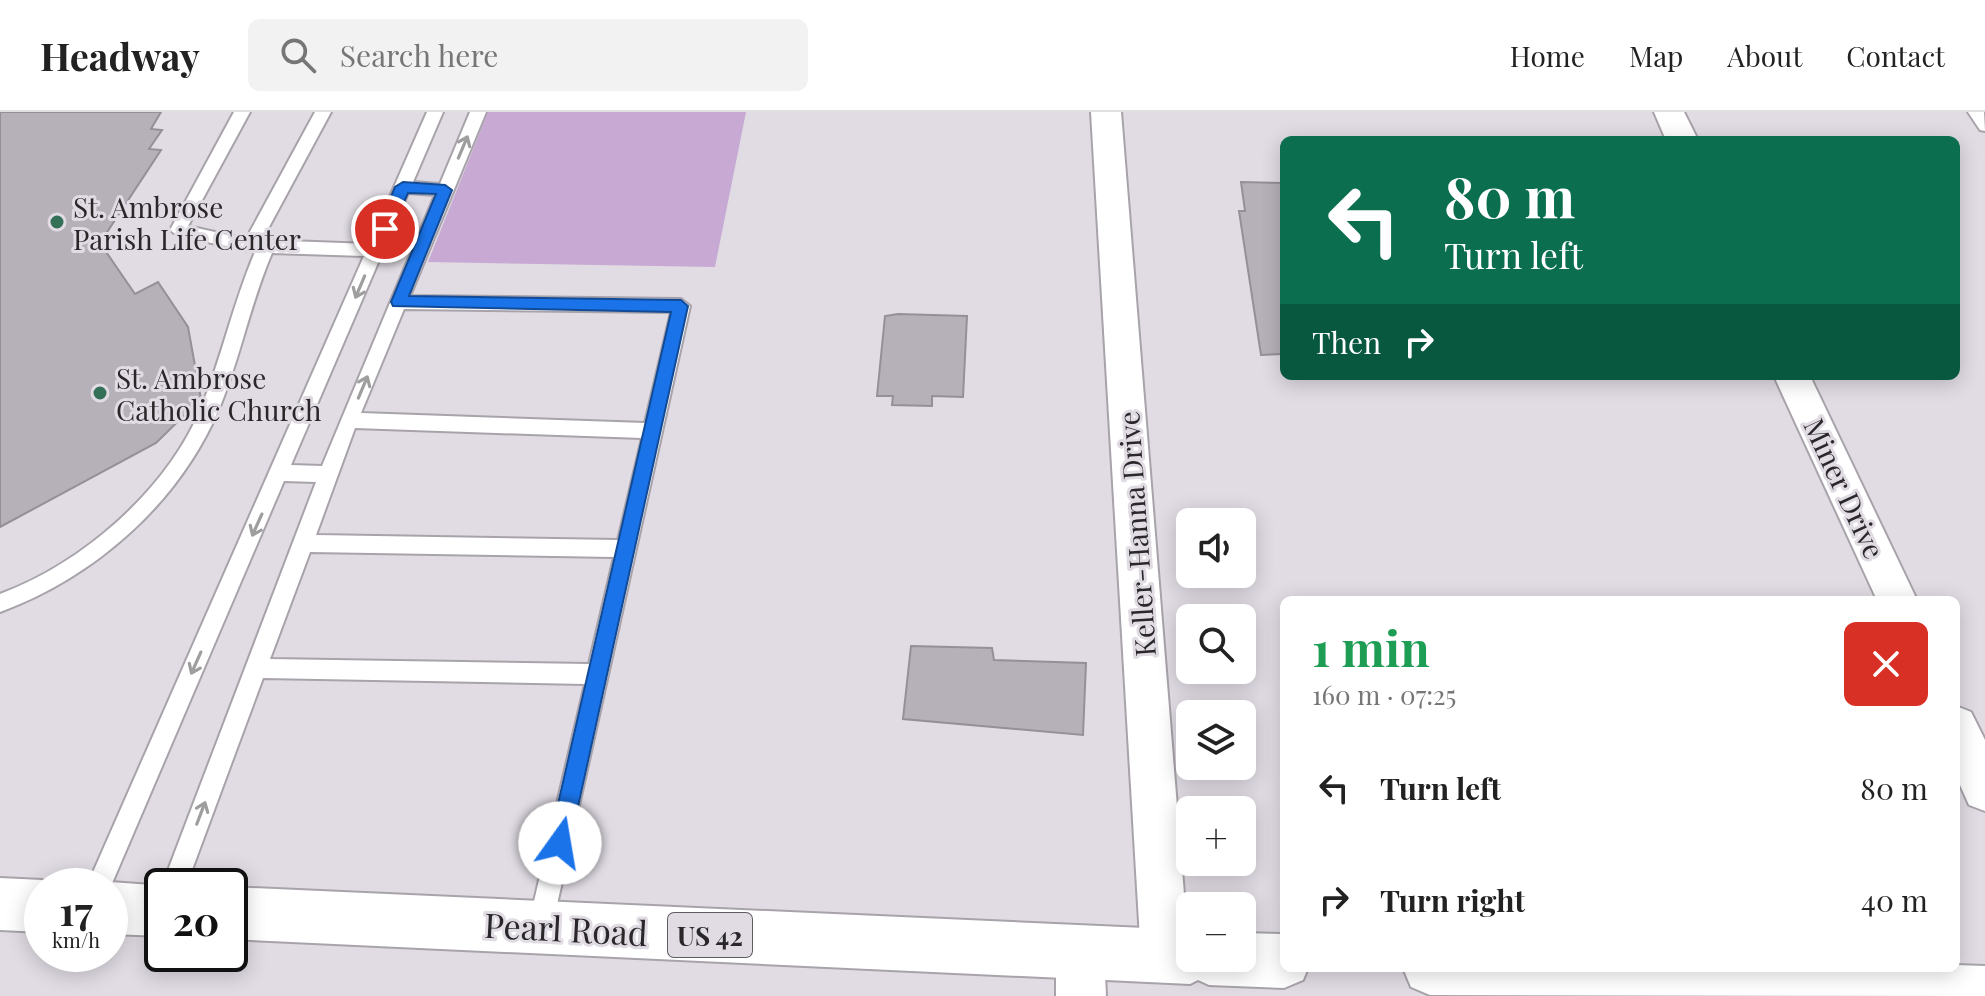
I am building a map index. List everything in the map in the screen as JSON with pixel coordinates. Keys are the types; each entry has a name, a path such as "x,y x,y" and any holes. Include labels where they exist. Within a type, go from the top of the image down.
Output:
{"main road":[{"path":"0,904 24,905"},
{"name":"Pearl Road","path":"248,914 540,927 1080,974 1176,959"},
{"name":"Pearl Road","path":"1256,960 1280,961"},
{"path":"1500,972 1830,991 1985,993"}],"street":[{"name":"Keller-Hanna Drive","path":"1106,112 1182,892"},
{"path":"1669,112 1680,136"},
{"name":"Miner Drive","path":"1794,380 1895,596"},
{"path":"1960,736 1985,789"}],"lane":[{"path":"242,112 178,230 258,246 376,250"},
{"path":"0,603 45,584 101,544 154,495 182,457 208,412 254,271 258,246 323,112"},
{"path":"107,868 435,112"},
{"path":"181,868 349,420 478,112"},
{"path":"1976,112 1985,126"},
{"path":"403,187 445,190"},
{"path":"398,302 681,306 540,927"},
{"path":"349,420 653,431"},
{"path":"279,473 329,474"},
{"path":"303,543 626,549"},
{"path":"255,668 598,674"}],"shaded area":[{"path":"488,112 746,112 715,267 428,262"}],"building":[{"path":"0,112 161,112 151,129 162,130 149,149 161,150 100,243 135,294 158,282 188,327 201,399 156,443 0,527"},
{"path":"1241,182 1280,183 1280,354 1261,355 1239,211 1245,211"},
{"path":"885,316 967,316 963,397 932,396 932,406 892,405 893,396 877,396"},
{"path":"911,646 992,648 994,660 1086,663 1083,735 903,719"}],"place":[{"name":"St. Ambrose Parish Life Center","path":"57,222"},
{"name":"St. Ambrose Catholic Church","path":"100,393"}],"route":[{"path":"385,229 403,187 445,190 398,302 681,306 560,843"}]}
